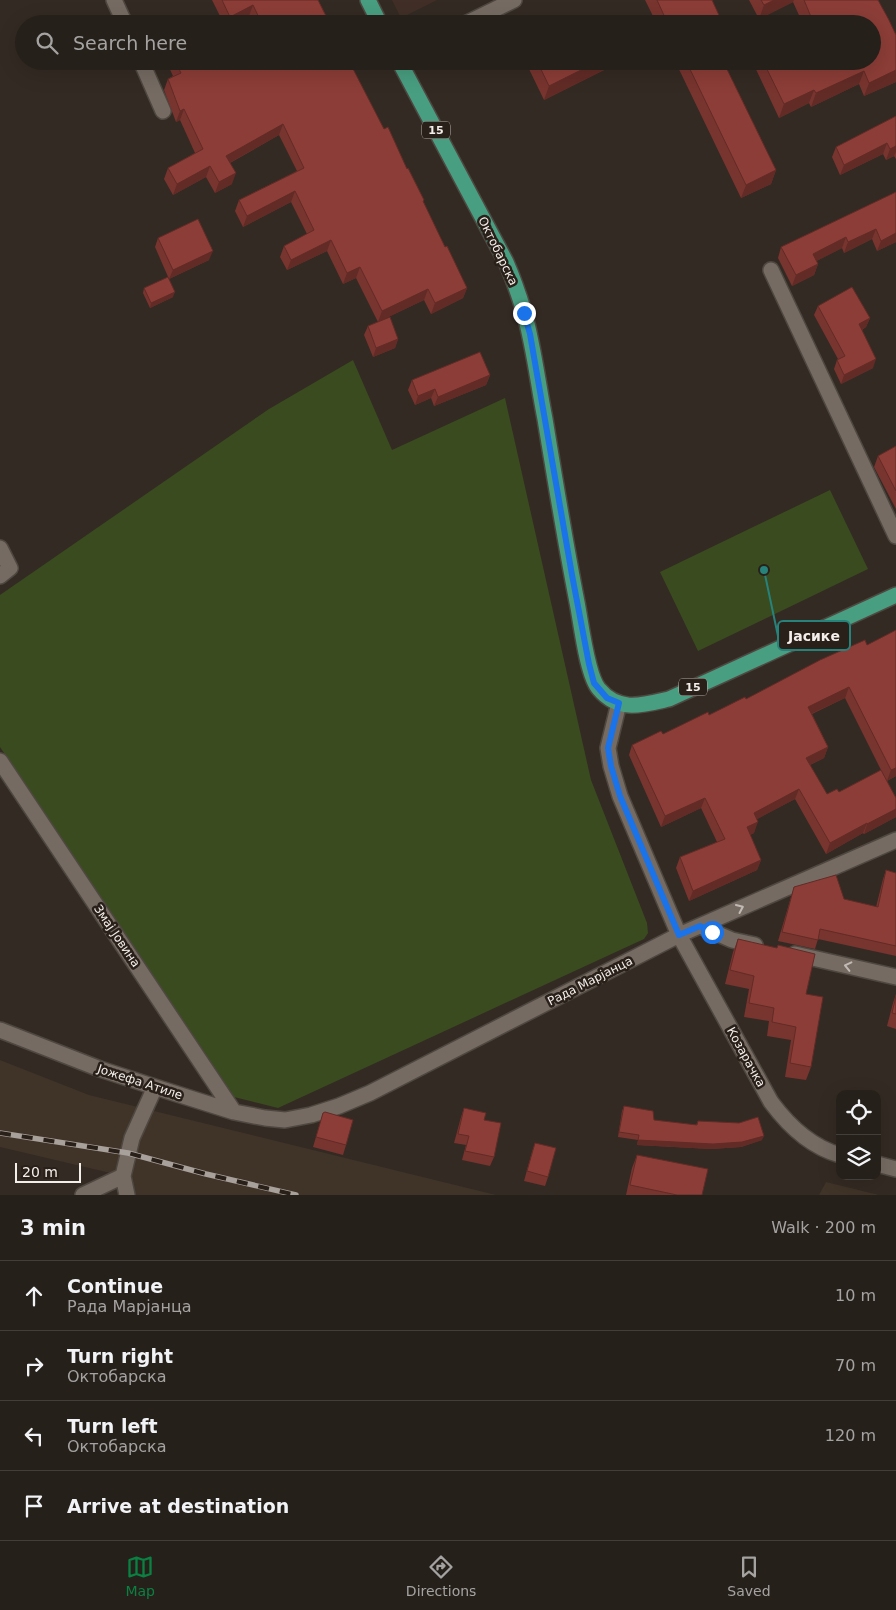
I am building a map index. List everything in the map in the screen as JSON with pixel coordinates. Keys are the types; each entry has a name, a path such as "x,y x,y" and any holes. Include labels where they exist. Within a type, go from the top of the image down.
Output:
{"main road":[{"path":"368,0 376,15"},
{"name":"Октобарска","path":"404,70 506,262 516,288 530,334 589,664 594,683 607,698 619,703"},
{"name":"15","path":"619,703 635,706 669,699 896,595"}],"street":[{"path":"114,0 121,15"},
{"path":"483,15 514,0"},
{"path":"145,70 163,110"},
{"path":"771,270 896,536"},
{"path":"0,548 10,568 0,576"},
{"path":"619,703 608,748 611,766 620,796 679,935"},
{"name":"Змај Јовина","path":"0,761 234,1112"},
{"name":"Рада Марјанца","path":"285,1120 339,1106 370,1094 679,935 896,840"},
{"path":"700,926 732,940 896,977"},
{"name":"Козарачка","path":"679,935 771,1102 782,1117 797,1131 815,1143 836,1153"},
{"name":"Јожефа Атиле","path":"0,1030 100,1069 234,1112 285,1120"},
{"path":"127,1195 123,1176 132,1138 156,1087"},
{"path":"881,1165 896,1169"},
{"path":"84,1195 123,1176"}],"shaded area":[{"path":"392,0 437,0 407,15 400,15"},
{"path":"0,1060 89,1095 496,1195 127,1195 123,1176 0,1147"},
{"path":"826,1182 879,1195 819,1195"}],"green space":[{"path":"353,360 392,450 505,398 591,780 647,923 648,933 644,939 278,1108 234,1097 0,747 0,595 269,409"},
{"path":"830,490 868,569 698,651 660,572"}],"building":[{"path":"222,0 318,0 326,15 258,15 253,5 234,15 229,15"},
{"path":"657,0 712,0 719,15 664,15"},
{"path":"761,0 774,0 764,5"},
{"path":"804,0 878,0 896,35 896,70 869,83 864,71 816,93 814,90 784,104 767,70 881,70 881,15 810,15"},
{"path":"180,70 354,70 384,129 388,127 445,247 447,246 467,288 435,303 428,289 382,311 360,267 347,273 331,240 291,260 284,246 314,230 295,191 247,216 239,200 304,168 283,124 226,156 236,173 219,182 210,166 177,184 168,168 203,149 184,109 180,111 168,79 181,73"},
{"path":"541,70 581,70 549,86"},
{"path":"690,70 727,70 776,170 746,185"},
{"path":"896,116 896,146 890,149 887,143 844,165 836,147"},
{"path":"896,192 896,233 881,241 876,229 848,242 846,237 813,254 818,264 796,275 781,247"},
{"path":"198,219 213,251 173,270 158,238"},
{"path":"168,277 175,292 151,303 144,288"},
{"path":"852,287 870,318 859,324 876,359 844,375 837,360 845,356 818,306"},
{"path":"390,317 398,339 376,348 368,326"},
{"path":"480,352 490,375 438,397 435,389 418,396 412,380"},
{"path":"896,446 896,491 878,456"},
{"path":"896,630 896,768 891,770 849,687 808,707 828,747 806,758 827,794 837,789 839,792 881,770 896,798 896,809 830,843 799,789 754,813 758,822 747,827 761,860 693,891 680,857 725,839 705,798 665,816 632,745 661,731 663,734 708,712 709,715 745,697 746,699 820,660 865,640 867,645"},
{"path":"886,870 896,873 896,946 820,929 818,940 782,932 794,887 836,875 844,899 878,907"},
{"path":"738,939 777,948 778,945 815,954 806,994 823,997 811,1067 790,1063 796,1027 772,1022 774,1008 749,1003 754,976 730,970"},
{"path":"896,996 896,1014 892,1013"},
{"path":"624,1106 653,1111 654,1120 697,1125 698,1121 739,1123 758,1117 764,1136 742,1142 713,1144 638,1140 639,1135 619,1132"},
{"path":"464,1108 486,1113 484,1120 501,1123 494,1157 465,1151 469,1136 458,1134"},
{"path":"323,1113 353,1120 346,1145 316,1137"},
{"path":"535,1143 556,1148 548,1177 527,1171"},
{"path":"637,1155 708,1169 702,1195 677,1195 630,1185"}],"railway":[{"path":"0,1133 128,1153 296,1195"}],"place":[{"name":"Јасике","path":"764,570"}],"route":[{"path":"524,313 530,334 589,664 594,683 600,691 607,698 619,703 608,748 620,796 679,935 700,926 712,932"}]}
